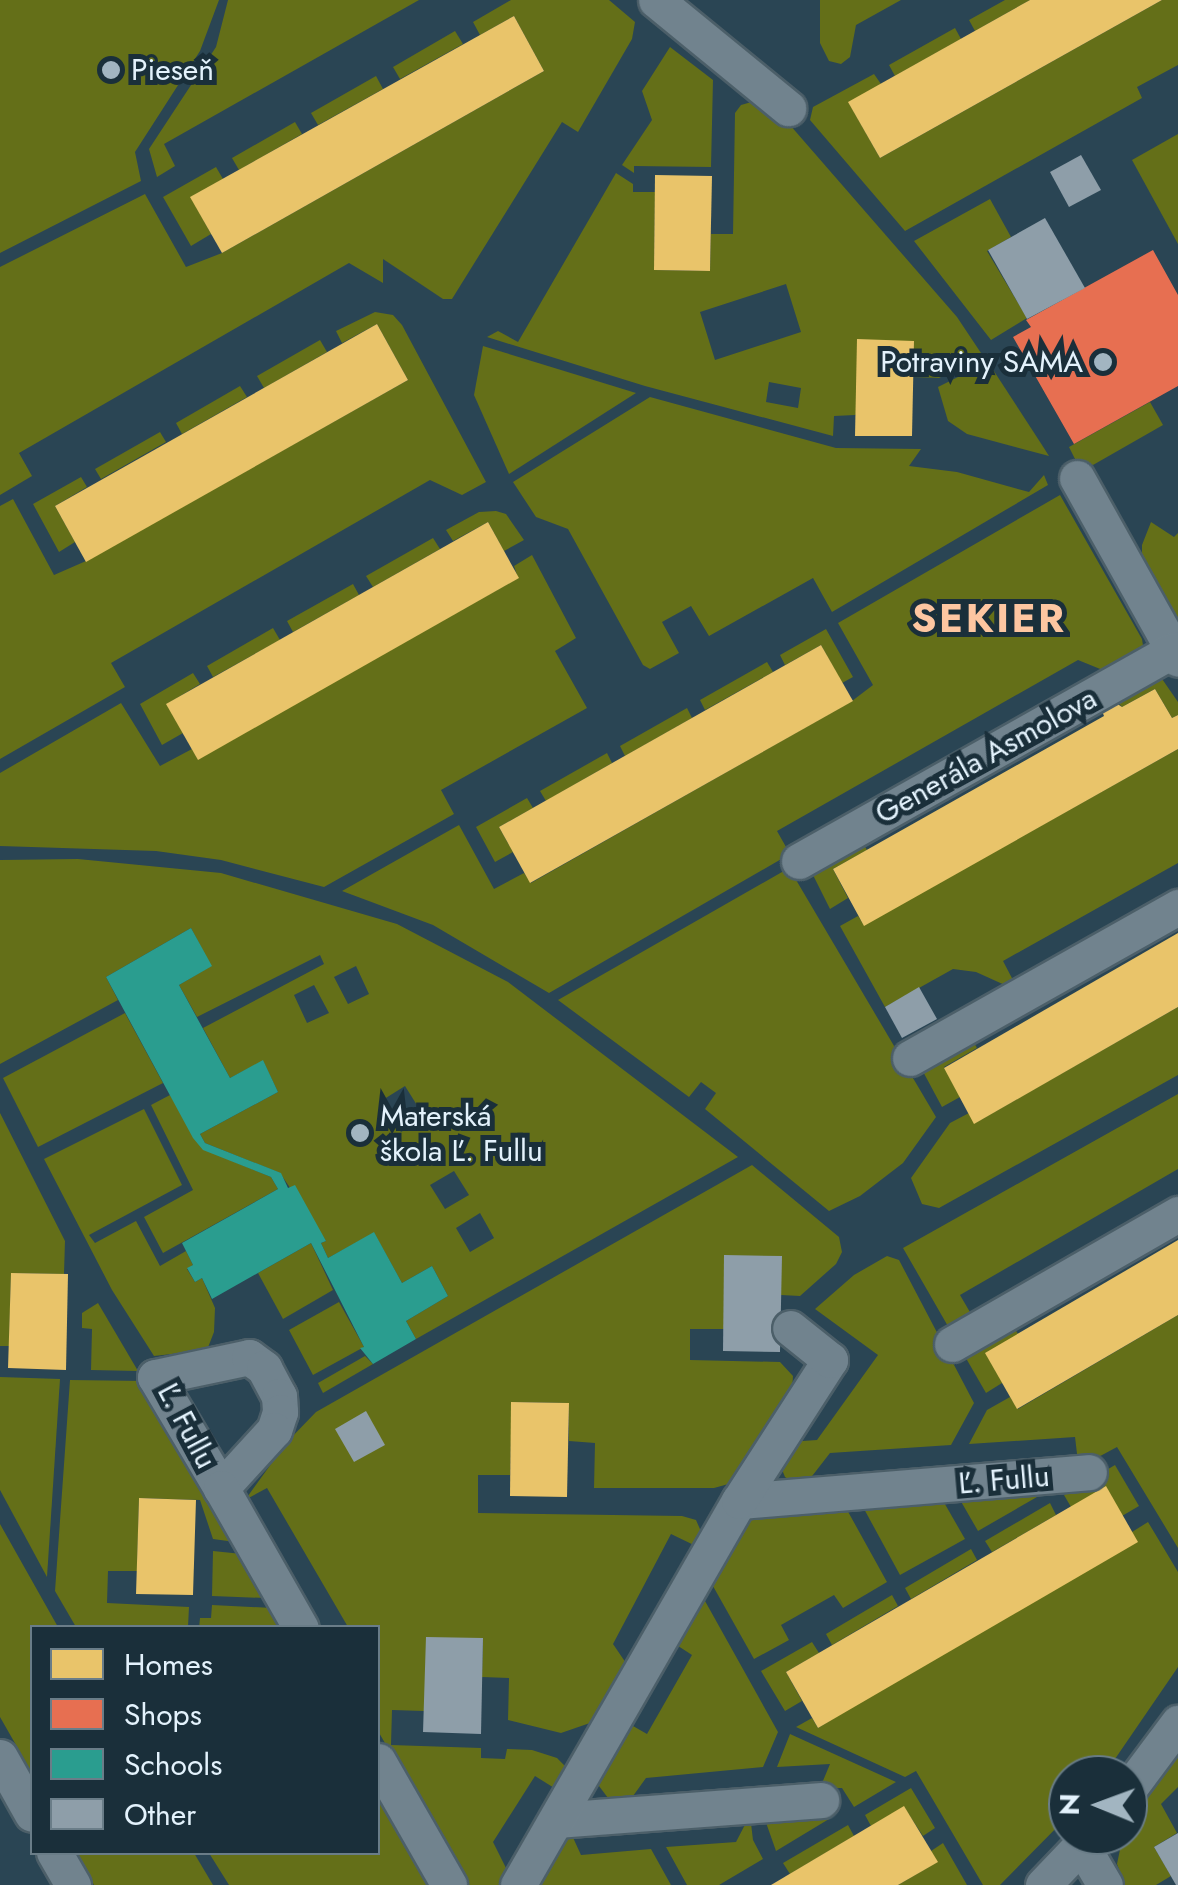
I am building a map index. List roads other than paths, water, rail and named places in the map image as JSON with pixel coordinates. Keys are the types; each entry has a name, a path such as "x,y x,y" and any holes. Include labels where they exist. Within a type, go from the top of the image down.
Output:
{"street":[{"path":"656,0 788,108"},
{"name":"Generála Asmolova","path":"799,861 1176,654 1077,478"},
{"path":"910,1058 1178,908"},
{"path":"952,1344 1178,1214"},
{"path":"518,1885 739,1501 830,1360 790,1328"},
{"name":"Ľ. Fullu","path":"739,1501 1090,1472"},
{"name":"Ľ. Fullu","path":"221,1488 299,1625"},
{"path":"1148,1763 1178,1723"},
{"path":"0,1757 30,1810"},
{"path":"380,1764 449,1885"},
{"path":"558,1820 821,1800"},
{"path":"56,1855 73,1885"},
{"path":"1043,1885 1072,1855"},
{"path":"1093,1855 1105,1885"}],"place":[{"name":"Pieseň","path":"111,70"},
{"name":"Potraviny SAMA","path":"1103,362"},
{"name":"Materská škola Ľ. Fullu","path":"360,1133"}],"district":[{"name":"SEKIER","path":"989,618"}]}
